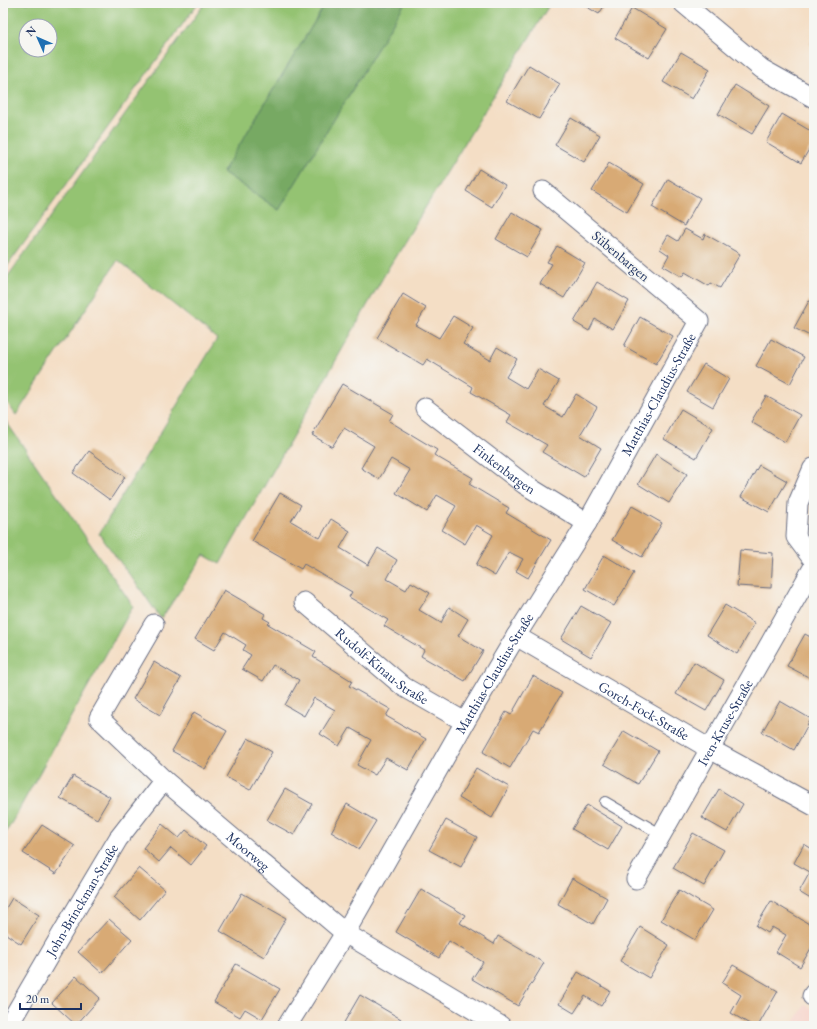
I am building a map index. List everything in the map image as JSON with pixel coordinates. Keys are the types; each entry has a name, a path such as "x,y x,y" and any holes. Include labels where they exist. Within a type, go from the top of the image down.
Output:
{"street":[{"path":"683,3 762,69 814,98"},
{"name":"Sübenbargen","path":"543,191 698,321"},
{"name":"Matthias-Claudius-Straße","path":"287,1026 345,933 465,722 516,636 587,523 698,321"},
{"name":"Finkenbargen","path":"425,408 524,484 587,523"},
{"path":"813,467 798,503 796,537 814,561"},
{"name":"Iven-Kruse-Straße","path":"636,879 814,566"},
{"name":"Rudolf-Kinau-Straße","path":"304,602 404,687 465,722"},
{"name":"Moorweg","path":"154,624 99,718 164,780 345,933 501,1026"},
{"name":"Gorch-Fock-Straße","path":"516,636 710,749 814,806"},
{"name":"John-Brinckman-Straße","path":"8,1026 118,839 164,780"}],"lane":[{"path":"605,802 662,835"}],"shaded area":[{"path":"805,1005 814,1009 814,1026 792,1026"}],"green space":[{"path":"3,3 198,3 3,272"},
{"path":"205,3 326,3 223,172 279,210 405,3 541,3 548,7 389,267 220,564 204,555 161,619 99,534 217,339 118,260 16,415 3,397 3,283"},
{"path":"326,3 405,3 279,210 223,172"},
{"path":"3,417 133,606 3,838"}],"building":[{"path":"580,3 606,3 599,14"},
{"path":"632,8 667,29 649,58 615,38"},
{"path":"814,36 814,46 810,44"},
{"path":"681,52 710,69 692,99 663,82"},
{"path":"529,65 560,84 539,119 507,101"},
{"path":"735,85 769,106 752,134 718,114"},
{"path":"782,114 814,133 814,141 801,163 766,142"},
{"path":"571,118 600,135 584,162 555,145"},
{"path":"609,163 644,184 627,212 592,191"},
{"path":"479,169 505,185 492,207 466,191"},
{"path":"668,179 700,198 684,226 652,207"},
{"path":"512,212 543,230 527,257 496,239"},
{"path":"685,229 703,239 705,234 740,254 720,288 711,283 709,286 685,272 682,277 663,266 669,255 660,249 668,235 678,241"},
{"path":"557,246 585,263 564,298 540,284 552,264 547,262"},
{"path":"597,282 629,301 613,329 595,319 589,331 574,322"},
{"path":"403,294 426,308 416,325 439,338 453,316 473,328 463,344 490,360 497,347 517,359 506,377 526,389 538,369 559,381 544,406 563,417 576,394 597,407 580,435 601,448 584,477 542,452 547,445 507,422 511,415 471,392 473,387 427,359 423,365 377,338"},
{"path":"809,301 814,303 814,338 794,328"},
{"path":"640,317 673,336 656,364 624,346"},
{"path":"771,339 804,357 790,384 756,366"},
{"path":"704,364 729,379 713,407 687,392"},
{"path":"342,384 393,414 389,421 437,450 434,455 473,478 469,484 509,508 506,513 551,540 528,578 516,571 523,559 509,552 495,576 476,565 493,535 476,525 465,544 442,530 456,506 437,495 427,512 396,493 410,470 391,459 379,479 361,468 374,446 344,428 332,447 312,435"},
{"path":"766,396 800,415 785,442 751,422"},
{"path":"681,409 713,428 696,458 664,439"},
{"path":"89,451 125,477 110,500 73,473"},
{"path":"656,454 687,474 669,503 638,484"},
{"path":"759,465 787,481 769,512 741,497"},
{"path":"280,493 301,505 291,521 320,538 331,519 350,531 340,548 368,565 378,548 397,560 387,579 406,590 411,582 430,593 419,610 441,623 449,607 468,619 458,636 483,651 465,681 421,656 424,650 384,626 388,620 349,597 352,592 304,564 301,569 252,541"},
{"path":"632,506 662,523 642,557 612,540"},
{"path":"740,550 773,553 771,588 737,586"},
{"path":"604,555 634,573 614,606 585,589"},
{"path":"224,590 265,614 263,618 270,622 268,624 316,652 313,657 352,681 349,686 390,709 386,716 426,739 408,770 386,758 375,775 357,765 371,740 350,728 339,746 320,734 335,710 314,698 304,716 285,705 299,680 273,665 263,681 242,669 251,655 243,650 246,645 225,632 214,650 195,639"},
{"path":"725,605 755,623 737,654 707,635"},
{"path":"581,606 611,623 591,657 561,639"},
{"path":"805,634 814,639 814,680 787,666"},
{"path":"154,662 181,678 160,715 133,699"},
{"path":"694,662 724,680 706,711 676,694"},
{"path":"533,676 562,693 539,732 533,729 510,768 483,752 506,712 511,715"},
{"path":"780,701 811,719 794,750 762,732"},
{"path":"194,712 227,731 205,769 172,751"},
{"path":"624,731 658,751 638,784 604,764"},
{"path":"248,738 272,752 250,790 226,777"},
{"path":"476,768 509,787 492,818 459,798"},
{"path":"73,776 110,797 97,819 60,798"},
{"path":"285,789 312,804 294,835 267,820"},
{"path":"719,789 743,804 727,832 702,818"},
{"path":"347,804 376,821 359,849 331,832"},
{"path":"587,805 622,826 608,850 572,829"},
{"path":"446,820 477,837 461,867 429,850"},
{"path":"162,824 179,838 186,830 206,846 191,865 171,848 159,862 143,848"},
{"path":"42,825 75,846 56,874 23,853"},
{"path":"693,833 724,850 704,886 673,868"},
{"path":"804,844 814,850 814,901 799,892 810,872 794,863"},
{"path":"139,868 165,890 140,920 114,897"},
{"path":"572,878 607,898 593,924 558,904"},
{"path":"421,889 465,915 460,923 494,944 498,936 544,963 518,1006 472,979 483,962 449,941 439,958 396,932"},
{"path":"679,890 713,910 695,940 661,920"},
{"path":"242,893 286,918 264,957 220,931"},
{"path":"12,898 39,915 21,944 3,932 3,913"},
{"path":"771,901 814,927 814,943 800,967 776,952 786,935 772,927 768,933 756,926"},
{"path":"109,919 132,939 102,973 78,952"},
{"path":"640,927 669,945 649,978 620,961"},
{"path":"236,964 280,989 262,1019 245,1009 240,1017 214,1002"},
{"path":"733,965 778,991 758,1026 753,1026 731,1013 741,995 722,983"},
{"path":"578,972 610,991 601,1006 585,996 574,1013 559,1004"},
{"path":"76,976 100,998 76,1025 52,1003"},
{"path":"360,995 401,1019 397,1026 342,1026"}]}
